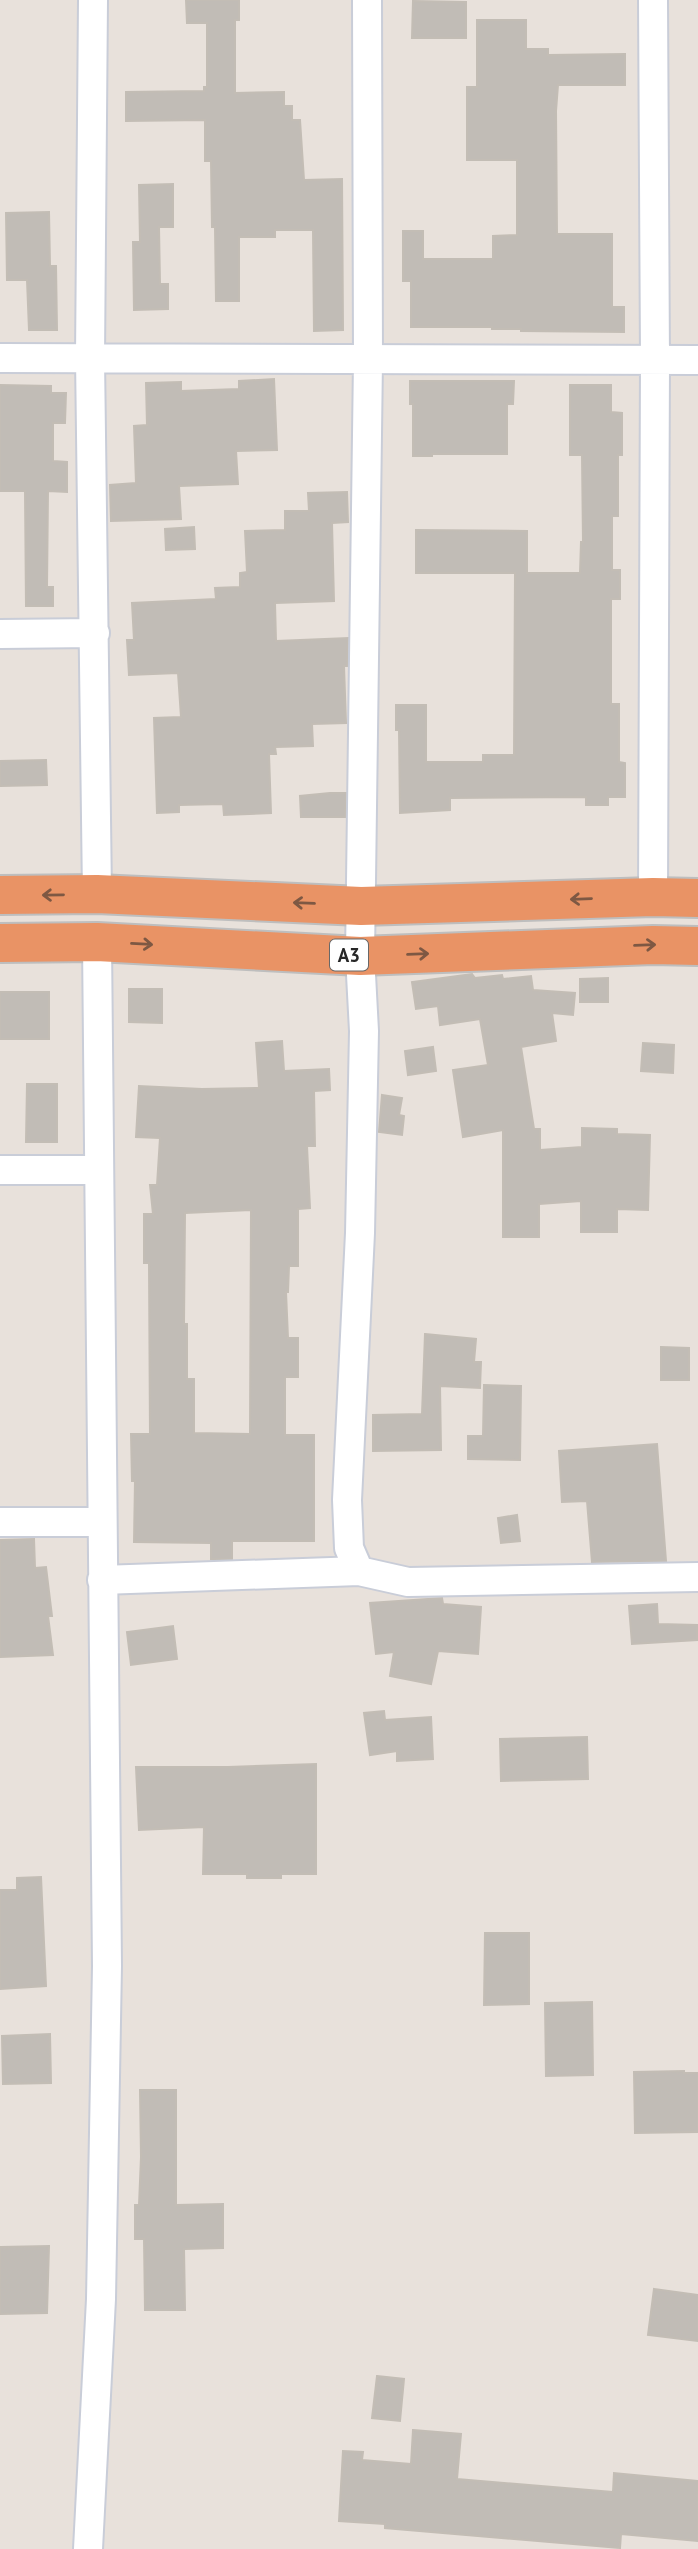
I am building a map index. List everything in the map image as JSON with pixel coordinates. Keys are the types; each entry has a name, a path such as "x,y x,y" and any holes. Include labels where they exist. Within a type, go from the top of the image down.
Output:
{"highway":[{"path":"0,895 96,894 361,906 698,898"},
{"name":"A3","path":"0,943 97,942 360,956 653,945 698,946"}],"street":[{"path":"93,0 90,358 96,894"},
{"path":"359,1570 349,1548 347,1500 360,1206 364,1031 360,956 368,360 367,0"},
{"path":"653,0 653,897"},
{"path":"0,358 698,360"},
{"path":"0,634 95,633"},
{"path":"88,2549 101,2299 106,1980 97,942"},
{"path":"0,1170 99,1170"},
{"path":"0,1522 101,1521"},
{"path":"102,1580 359,1570 408,1581 698,1577"}],"building":[{"path":"186,0 239,0 239,20 235,20 235,93 284,92 284,106 292,106 292,120 300,120 304,180 342,179 343,330 314,331 313,230 275,230 275,237 239,237 239,301 216,301 211,161 205,161 205,120 126,121 126,92 204,91 204,87 207,87 207,23 187,23"},
{"path":"413,1 466,2 466,38 412,38"},
{"path":"477,20 526,20 526,49 548,49 548,55 625,54 625,85 558,85 556,111 557,234 612,234 612,307 624,307 624,332 411,327 411,281 403,281 403,231 423,231 423,259 493,259 493,236 517,235 517,160 467,160 467,87 477,87"},
{"path":"173,184 173,227 159,227 160,284 168,284 168,309 134,310 133,242 140,242 139,185"},
{"path":"49,212 50,266 56,266 57,330 29,330 27,280 7,280 6,213"},
{"path":"274,379 277,450 236,451 238,484 179,486 181,519 111,521 110,485 136,483 134,426 147,425 146,383 181,382 181,391 239,389 239,381"},
{"path":"410,381 514,381 513,404 507,404 507,454 413,456"},
{"path":"0,385 51,386 51,393 66,393 65,423 53,423 53,461 67,462 67,492 48,491 47,587 53,587 53,606 26,606 25,491 0,491"},
{"path":"570,385 611,385 611,412 622,413 622,455 618,455 618,516 612,516 612,570 620,570 620,599 611,599 611,704 619,704 619,762 625,763 625,797 608,797 608,805 586,805 586,797 450,798 450,810 400,813 396,705 426,705 426,762 483,762 483,755 514,755 515,573 416,573 416,530 527,531 527,573 580,573 583,542 582,455 570,455"},
{"path":"347,492 348,522 332,523 334,601 275,603 276,641 348,638 347,666 344,666 346,723 312,724 313,746 275,747 276,754 269,754 271,813 224,815 223,804 179,805 179,812 157,813 154,718 181,717 178,673 129,675 127,640 134,640 132,603 216,599 215,588 240,587 240,573 247,572 245,531 285,530 285,511 309,511 308,493"},
{"path":"194,527 195,549 166,550 165,529"},
{"path":"46,760 47,785 0,786 0,761"},
{"path":"346,793 345,817 301,817 300,796"},
{"path":"472,974 475,978 502,975 503,979 531,976 533,990 575,993 573,1015 552,1013 556,1041 521,1047 534,1129 540,1129 540,1150 582,1147 582,1128 617,1129 617,1134 650,1135 648,1210 617,1209 617,1232 581,1232 581,1201 539,1204 539,1237 503,1237 503,1130 463,1137 453,1070 488,1065 480,1019 440,1025 438,1006 416,1009 412,982"},
{"path":"608,978 608,1002 580,1002 580,979"},
{"path":"129,989 162,989 162,1023 129,1022"},
{"path":"0,992 49,992 49,1039 0,1039"},
{"path":"282,1041 284,1071 329,1069 330,1090 314,1091 315,1146 307,1146 310,1208 298,1209 298,1266 289,1266 286,1292 288,1338 298,1338 298,1377 285,1377 285,1435 314,1435 314,1541 232,1541 232,1559 211,1559 211,1543 134,1542 135,1481 132,1481 131,1434 150,1434 149,1263 144,1263 144,1214 153,1214 150,1185 157,1185 160,1138 136,1137 139,1086 259,1088 256,1043","holes":["251,1210 250,1434 194,1433 194,1379 187,1379 187,1324 184,1324 185,1213"]},
{"path":"643,1043 674,1045 673,1073 641,1071"},
{"path":"433,1047 436,1071 408,1075 405,1051"},
{"path":"27,1084 57,1084 57,1142 26,1142"},
{"path":"382,1095 402,1098 399,1115 404,1116 402,1135 379,1132"},
{"path":"425,1334 476,1339 474,1362 481,1362 480,1388 440,1386 441,1450 373,1451 373,1415 422,1414"},
{"path":"661,1347 689,1348 689,1380 661,1380"},
{"path":"484,1385 521,1386 520,1460 468,1459 468,1436 483,1436"},
{"path":"657,1444 666,1561 592,1562 587,1501 562,1502 559,1451"},
{"path":"517,1515 520,1541 501,1543 498,1518"},
{"path":"34,1539 35,1568 46,1567 53,1655 0,1657 0,1540"},
{"path":"442,1598 443,1604 481,1607 478,1654 438,1651 431,1684 390,1676 394,1652 376,1654 370,1603"},
{"path":"657,1604 658,1624 697,1625 697,1640 632,1644 629,1606"},
{"path":"173,1626 177,1659 131,1665 127,1632"},
{"path":"384,1711 385,1720 431,1717 433,1759 397,1761 397,1751 370,1755 364,1713"},
{"path":"587,1737 588,1779 501,1781 500,1739"},
{"path":"316,1764 316,1874 247,1878 247,1874 203,1874 204,1827 139,1830 136,1767"},
{"path":"41,1877 46,1986 0,1989 0,1890 17,1890 17,1878"},
{"path":"485,1933 529,1933 529,2004 484,2005"},
{"path":"592,2002 593,2075 546,2076 545,2003"},
{"path":"50,2034 51,2083 3,2084 2,2036"},
{"path":"634,2072 698,2073 698,2132 635,2133"},
{"path":"140,2090 176,2090 176,2205 223,2204 223,2248 184,2249 185,2310 145,2310 144,2239 135,2239 135,2205 139,2205 141,2157"},
{"path":"49,2246 47,2313 0,2314 0,2247"},
{"path":"654,2289 698,2295 698,2341 648,2335"},
{"path":"377,2376 404,2379 400,2421 372,2418"},
{"path":"413,2430 461,2434 457,2479 613,2492 614,2473 698,2481 698,2541 621,2534 620,2548 385,2528 385,2524 339,2521 343,2451 363,2452 362,2460 411,2464"}]}
